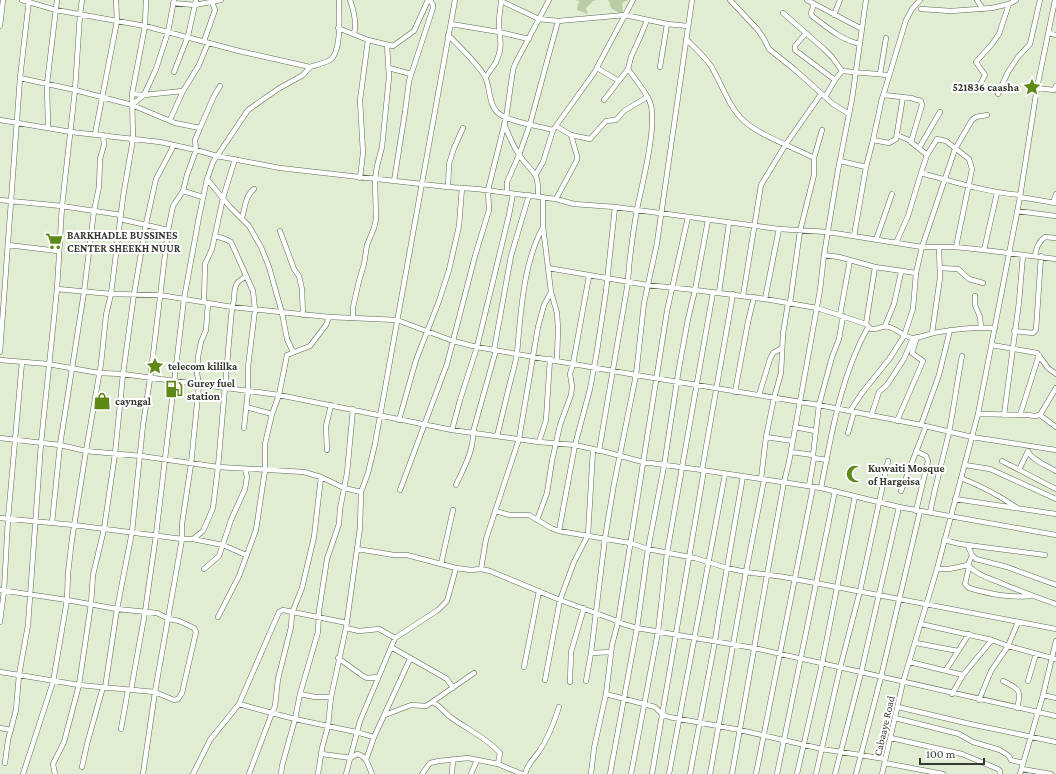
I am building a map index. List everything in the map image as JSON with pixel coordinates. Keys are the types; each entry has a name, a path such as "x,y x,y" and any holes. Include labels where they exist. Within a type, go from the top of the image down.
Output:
{"street":[{"path":"0,26 3,0"},
{"path":"22,0 56,10 145,26 188,36 287,63 310,67 330,60 336,55 338,46 339,0"},
{"path":"48,128 47,84 57,0"},
{"path":"5,763 16,710 19,675 28,625 41,443 57,288 58,251 71,132 82,0"},
{"path":"95,134 117,21 116,0"},
{"path":"24,774 53,682 67,600 68,573 74,525 99,373 106,315 111,294 120,217 133,139 132,94 145,26 146,0"},
{"path":"132,105 144,95 156,69 168,32 174,2 196,3 221,0"},
{"path":"350,0 356,21 354,34"},
{"path":"338,28 368,40 393,46 414,30 429,0 433,5 434,8 410,74 394,181"},
{"path":"318,774 328,726 331,697 338,658 346,626 360,528 361,492 368,473 375,444 397,320 407,275 455,0"},
{"path":"400,490 447,364 475,256 489,210 488,190 506,118 513,70 550,0"},
{"path":"536,174 543,162 555,128 597,68 633,0"},
{"path":"586,681 597,613 605,538 619,455 636,375 647,285 657,244 692,0"},
{"path":"730,0 758,30 769,49 823,95 849,114"},
{"path":"807,0 862,29"},
{"path":"834,15 840,0"},
{"path":"732,774 767,575 817,308 824,255 856,73 866,0"},
{"path":"854,236 866,167 888,75 896,57 906,20 912,9 920,0"},
{"path":"977,0 983,9"},
{"path":"921,9 951,11 983,9 1009,4 1016,0"},
{"path":"998,94 1008,72 1018,57 1030,44 1040,0"},
{"name":"Cabaaye Road","path":"882,774 903,682 916,643 937,569 978,414 1020,196 1037,88 1048,33 1054,12 1055,0"},
{"path":"0,352 2,293 8,245 20,78 29,1"},
{"path":"486,77 496,62 499,53 501,39 499,32 501,1 539,19 558,21 625,15 667,24 688,26"},
{"path":"170,120 183,92 199,65 215,10 212,2"},
{"path":"174,72 188,36 196,3"},
{"path":"814,4 812,16 840,36 851,42 860,44"},
{"path":"978,90 985,75 976,62 999,34 1009,4"},
{"path":"783,13 832,57 842,71 888,75"},
{"path":"604,100 628,69 631,57 647,20"},
{"path":"507,193 508,182 530,124 558,21"},
{"path":"451,24 499,32 529,40"},
{"path":"660,67 667,24"},
{"path":"806,33 795,46 795,50 835,80"},
{"path":"1048,33 1056,35"},
{"path":"448,35 466,53 486,77 493,106 497,112 506,118 555,128 590,139 605,122 616,120 624,111 647,97"},
{"path":"880,74 886,38"},
{"path":"686,39 710,66 731,105 744,120 752,127 814,158"},
{"path":"360,178 363,153 360,100 368,40"},
{"path":"353,318 353,307 359,281 363,272 367,245 376,219 375,179 382,147 389,68 387,60 387,45"},
{"path":"121,729 145,612 166,460 184,299 207,179 213,162 248,110 278,89 303,75 310,67"},
{"path":"389,68 410,74"},
{"path":"597,68 619,80"},
{"path":"599,450 618,349 621,320 628,282 629,259 651,137 652,116 650,102 628,69"},
{"path":"743,296 761,185 786,144 842,71"},
{"path":"20,78 75,90 132,105 170,120 200,128"},
{"path":"82,767 87,744 104,687 132,532 143,425 168,230 173,206 183,191 196,150 195,140 214,96 220,86"},
{"path":"1037,88 1055,90"},
{"path":"132,94 144,95 183,92"},
{"path":"883,96 886,94 918,99 922,102 911,141"},
{"path":"873,140 892,143 896,139 903,97"},
{"path":"919,148 940,112"},
{"path":"848,433 852,412 862,393 890,358 904,336 913,309 916,273 922,247 955,149 972,120 976,117 987,115"},
{"path":"0,120 17,124 133,139 174,146 280,168 360,178 488,190 556,199 574,204 637,210 778,229 828,232 922,247 956,247 1009,252 1056,259"},
{"path":"504,124 519,155 536,174 541,197 551,292 557,313 557,360"},
{"path":"448,187 449,164 463,128"},
{"path":"710,774 763,479 766,437 781,373 782,348 800,231 814,175 814,158 822,130"},
{"path":"556,199 577,160 571,134"},
{"path":"52,523 60,445 84,292 94,210 99,186 100,159 104,145 103,135"},
{"path":"897,135 911,141 927,155"},
{"path":"896,243 908,216 927,155 938,139 943,140 969,159 972,167 956,247"},
{"path":"55,774 53,764 64,742 79,685 91,604 93,575 104,529 115,454 123,374 134,294 146,224 156,179 174,146"},
{"path":"143,774 155,692 182,540 182,524 191,464 200,385 197,373 198,356 201,342 206,330 205,264 212,250 223,198 235,159"},
{"path":"840,161 866,167"},
{"path":"921,174 968,187 1055,203 1056,194"},
{"path":"207,179 249,226 261,247 269,267 282,313 287,339 293,352"},
{"path":"399,420 416,360 428,332 449,270 459,226 462,188"},
{"path":"242,218 249,193 254,189"},
{"path":"183,191 203,196"},
{"path":"984,250 997,192"},
{"path":"452,430 477,347 513,194"},
{"path":"876,240 892,194"},
{"path":"456,485 470,452 473,439 472,432 495,350 511,256 529,196"},
{"path":"0,200 94,210 168,230"},
{"path":"559,531 575,446 594,367 606,291 615,208"},
{"path":"1017,211 1056,216"},
{"path":"591,774 594,748 606,694 618,622 642,462 671,288 688,217"},
{"path":"610,774 625,699 648,548 664,466 688,319 708,220"},
{"path":"719,293 729,223"},
{"path":"497,436 517,354 517,336 521,307 530,260 536,240 543,227"},
{"path":"765,299 778,229"},
{"path":"280,231 294,269 299,276 302,288 303,315"},
{"path":"215,236 231,242 253,292 255,310 248,367 248,391 244,428"},
{"path":"1014,331 1033,333 1036,330 1038,244 1044,237 1056,238"},
{"path":"8,245 58,251"},
{"path":"932,333 940,268 939,247"},
{"path":"824,255 875,267 916,273"},
{"path":"1004,415 1019,302 1023,255"},
{"path":"756,774 795,579 811,486 815,431 819,405 832,357 839,339 850,260"},
{"path":"821,488 837,408 846,376 867,325 875,267"},
{"path":"548,268 647,285 733,294 817,308 876,329 885,326 896,330 904,336 915,338 950,330 995,328"},
{"path":"940,268 958,268 970,279 983,283"},
{"path":"885,326 894,304 901,272"},
{"path":"193,539 203,531 213,508 218,468 232,307 234,303 235,288 238,282 246,276"},
{"path":"537,520 546,492 562,419 571,395 572,386 570,374 589,276"},
{"path":"57,288 111,294 160,295 232,307 303,315 397,320 453,341 477,347 735,392 837,408 972,437 1056,450"},
{"path":"481,569 486,539 519,439 538,327 544,305 551,292"},
{"path":"632,774 643,704 658,632 667,553 698,385 713,292"},
{"path":"652,774 733,294"},
{"path":"975,296 975,305 980,317 981,328"},
{"path":"735,392 754,297"},
{"path":"218,617 239,576 256,530 265,470 265,444 272,414 279,395 287,355 310,346 326,325 329,317"},
{"path":"901,491 924,426 950,330"},
{"path":"871,416 879,392 887,386 915,338"},
{"path":"897,421 923,361 912,353 915,338"},
{"path":"992,345 1032,351 1039,355 1048,368 1056,374"},
{"path":"759,395 770,359 773,353 782,348"},
{"path":"1020,415 1039,355"},
{"path":"930,513 934,487 949,432 962,356"},
{"path":"539,442 546,420 550,359"},
{"path":"0,360 73,367 99,373 123,374 279,395 452,430 556,443 599,450 642,462 664,466 683,467 835,490 918,511 1056,535"},
{"path":"0,622 22,362"},
{"path":"1040,415 1056,388"},
{"path":"327,450 326,426 331,405"},
{"path":"246,407 272,414"},
{"path":"281,774 300,694 318,632 327,559 339,524 340,509 348,473 353,409"},
{"path":"978,414 1040,415 1055,426 1056,419"},
{"path":"795,427 815,431"},
{"path":"766,437 793,441"},
{"path":"0,438 60,445 86,451 141,456 218,468 304,472 321,477 344,488 361,492"},
{"path":"1018,470 1028,452 1029,446"},
{"path":"545,680 560,600 574,562 588,535 593,450"},
{"path":"856,774 899,599 928,461 926,456 916,451"},
{"path":"791,452 827,460"},
{"path":"1028,452 1035,459 1056,470"},
{"path":"816,774 840,668 860,591 888,461"},
{"path":"1002,461 1056,489"},
{"path":"965,465 990,469 1056,499"},
{"path":"204,569 219,556 224,545 231,520 245,489 247,477 246,469"},
{"path":"669,774 725,474"},
{"path":"690,774 715,642 743,476"},
{"path":"249,774 275,706 279,674 291,627 292,613 302,588 314,537 321,477"},
{"path":"961,478 993,492 1018,508"},
{"path":"777,774 835,490"},
{"path":"797,774 822,664 855,496"},
{"path":"955,499 1056,514"},
{"path":"835,774 880,595 899,507"},
{"path":"441,564 453,510"},
{"path":"495,511 510,515 529,515 559,531 630,543 746,572 795,579 1056,629"},
{"path":"0,518 132,532 182,540 193,539 224,545 246,555"},
{"path":"944,540 968,546 1045,555"},
{"path":"968,546 972,555 979,560 1007,567 1056,585"},
{"path":"357,549 394,555 407,555 456,568 471,570 481,569 637,628 754,648 952,694 1056,716"},
{"path":"972,555 968,566 966,584 969,588 1003,597 1016,598 1031,596"},
{"path":"937,569 968,566 980,574 1031,596 1056,604"},
{"path":"346,774 356,732 395,638 438,610 447,601 456,568"},
{"path":"0,672 53,682 155,692 174,700 181,697 196,632 191,626 169,619 157,613 117,609 67,600 30,596 2,590"},
{"path":"524,667 539,591"},
{"path":"570,682 571,652 584,608"},
{"path":"193,774 210,740 239,704 279,612 283,610 292,613 319,617 359,632 376,628 395,638"},
{"path":"979,700 992,670 1008,646 1018,622"},
{"path":"921,624 992,640 1054,659"},
{"path":"946,670 969,634"},
{"path":"952,694 962,675 992,640"},
{"path":"1052,774 1021,772 1054,659 1056,641"},
{"path":"916,643 958,651"},
{"path":"391,647 447,679 453,688"},
{"path":"591,653 612,652"},
{"path":"1028,680 1036,654"},
{"path":"338,658 362,676 367,678 378,677"},
{"path":"366,760 374,737 410,659"},
{"path":"910,662 962,675"},
{"path":"385,715 411,705 426,706 474,673"},
{"path":"1004,681 1015,687 1018,691 1020,695 1018,708"},
{"path":"300,694 315,697 331,697"},
{"path":"606,694 655,707 662,714 680,719 740,730 822,749 861,755 943,774"},
{"path":"1043,695 1056,698"},
{"path":"432,702 453,719 491,743 500,753 498,764"},
{"path":"239,704 295,719 374,737"},
{"path":"422,774 430,763 439,760 468,758 498,764 524,774 530,762 538,754 548,736 559,707"},
{"path":"898,707 1056,742"},
{"path":"895,718 959,734 973,742 1000,750 1012,760 1023,763"},
{"path":"0,728 11,730"},
{"path":"891,738 962,754 998,769 1000,774"},
{"path":"322,754 351,758 357,754 362,755 366,760 372,774"},
{"path":"452,774 453,759"},
{"path":"471,774 477,760"}],"green space":[{"path":"576,0 597,0 593,1 586,8 588,14 577,10 579,1"},
{"path":"607,0 628,0 622,3 623,12 619,13 611,8 609,1"}],"place":[{"name":"521836 caasha","path":"1032,87"},
{"name":"BARKHADLE BUSSINES CENTER SHEEKH NUUR","path":"54,241"},
{"name":"telecom kililka","path":"155,366"},
{"name":"Gurey fuel station","path":"174,389"},
{"name":"cayngal","path":"102,401"},
{"name":"Kuwaiti Mosque of Hargeisa","path":"855,474"}]}
